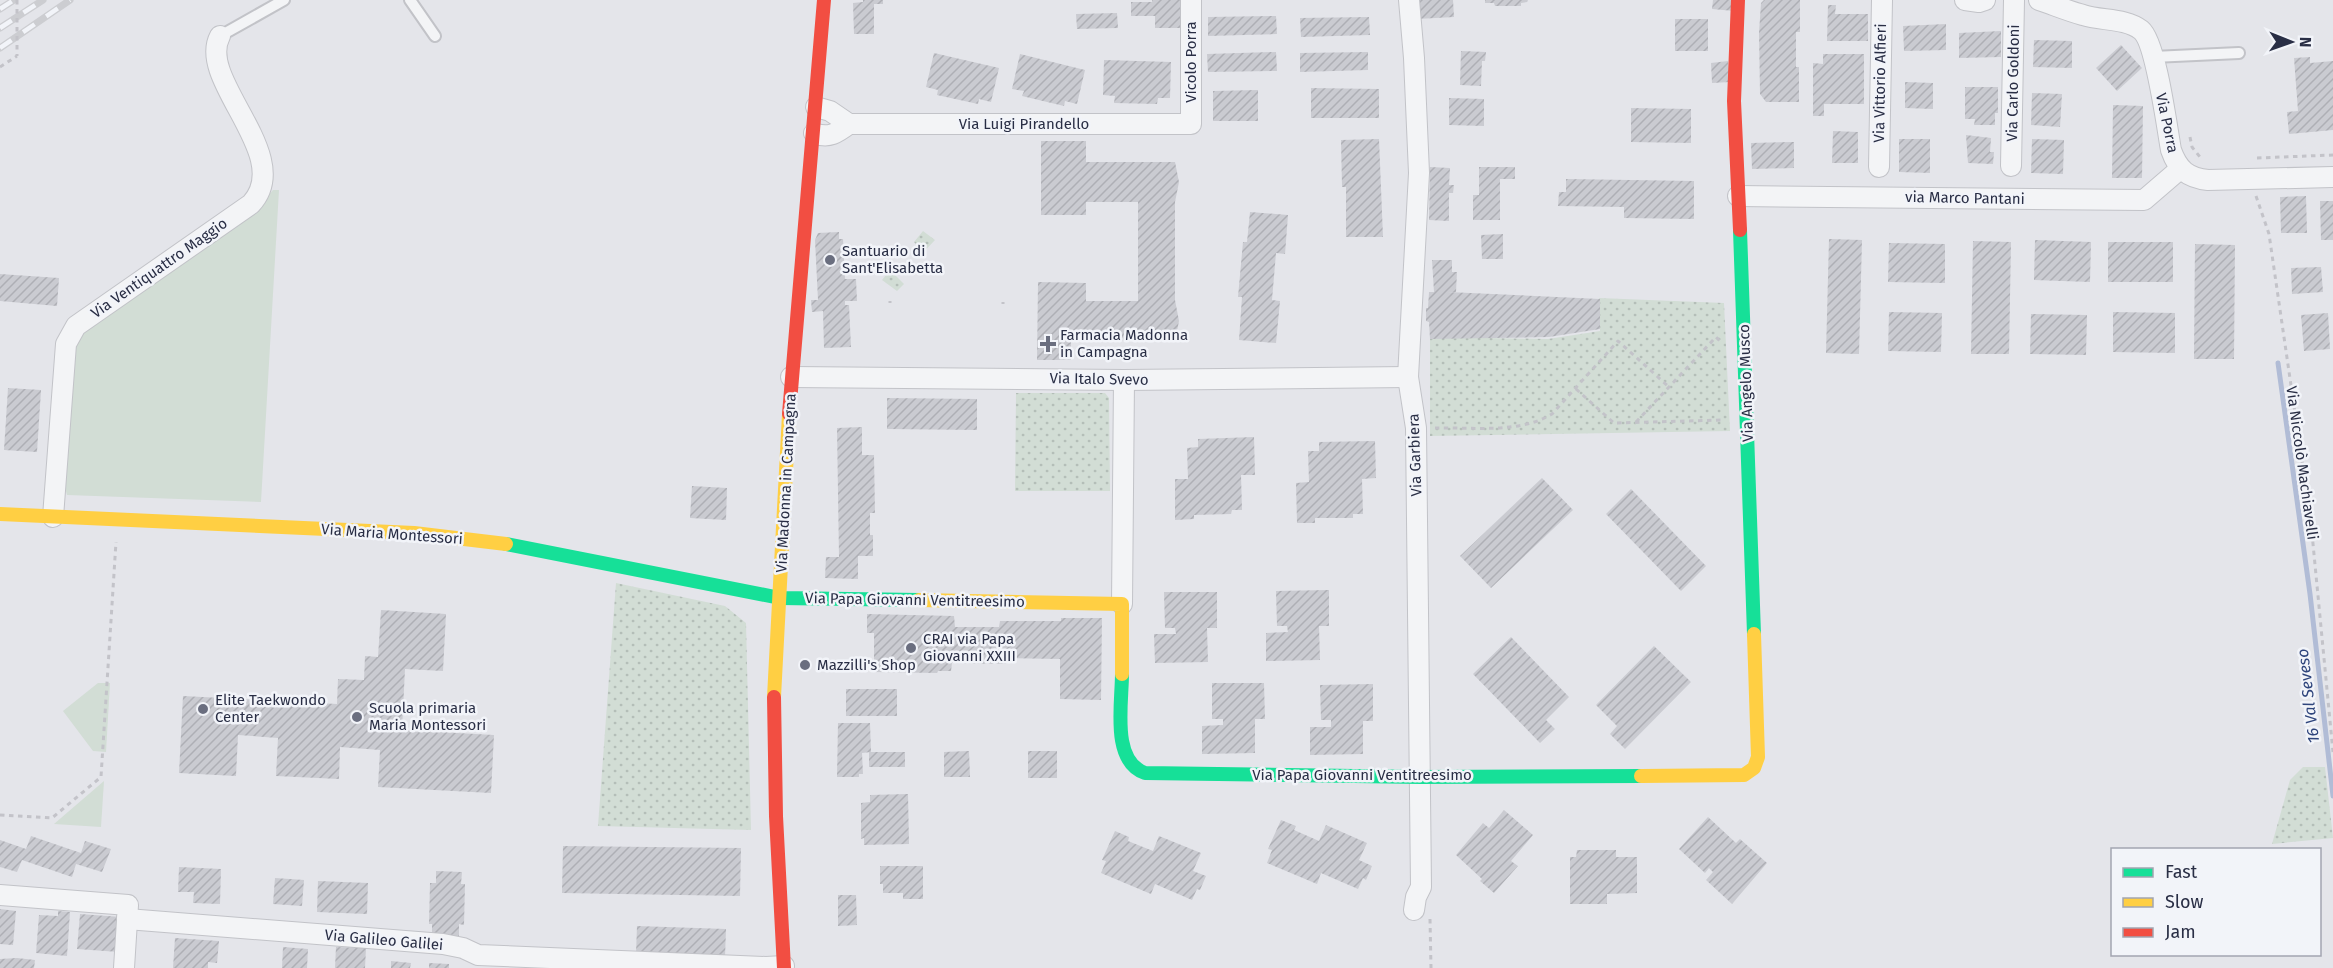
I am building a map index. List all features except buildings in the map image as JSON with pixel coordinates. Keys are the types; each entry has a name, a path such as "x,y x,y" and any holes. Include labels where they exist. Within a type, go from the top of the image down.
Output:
{"street":[{"name":"Via Madonna in Campagna","path":"784,967 778,883 774,717 791,377 824,0"},
{"name":"Vicolo Porra","path":"1191,0 1191,124"},
{"name":"Via Garbiera","path":"1409,0 1419,173 1408,377 1416,428 1421,777 1421,887 1416,897 1414,910"},
{"name":"Via Angelo Musco","path":"1738,0 1734,32 1732,109 1745,355 1758,758 1756,766"},
{"name":"Via Vittorio Alfieri","path":"1879,167 1882,0"},
{"path":"1965,0 1979,2 1985,0"},
{"name":"Via Carlo Goldoni","path":"2011,165 2014,0"},
{"name":"Via Porra","path":"2039,0 2085,16 2135,26 2144,32 2153,57 2171,150 2180,169 2196,179 2333,177"},
{"name":"Via Ventiquattro Maggio","path":"53,517 66,344 70,333 76,326 251,204 258,196 263,182 262,160 217,64 216,44 220,36"},
{"path":"810,171 854,124 830,111 816,107"},
{"name":"Via Luigi Pirandello","path":"814,133 824,137 831,136 854,124 1191,124"},
{"name":"via Marco Pantani","path":"1738,196 2144,200 2180,169"},
{"name":"Via Italo Svevo","path":"791,377 1124,380 1408,377"},
{"name":"Via Papa Giovanni Ventitreesimo","path":"1124,380 1122,741 1126,758 1137,771 1153,774 1421,777 1744,775 1756,766"},
{"name":"Via Maria Montessori","path":"0,514 414,532 508,544 780,598"},
{"name":"Via Papa Giovanni Ventitreesimo","path":"780,598 1122,604"},
{"name":"Via Galileo Galilei","path":"0,895 128,912 443,944 463,948 478,961 784,967"},
{"path":"124,968 128,912"}],"lane":[{"path":"220,36 284,0"},
{"path":"410,0 435,36"},
{"path":"2153,57 2239,53"}],"path":[{"path":"0,67 17,56 17,0"},
{"path":"2190,136 2192,147 2199,157 2204,159"},
{"path":"2256,158 2333,155"},
{"name":"Via Niccolò Machiavelli","path":"2246,180 2254,193 2269,234 2311,523 2333,752"},
{"path":"1636,422 1716,337 1736,355 1745,355"},
{"path":"1416,428 1530,424 1552,414 1618,341 1668,387"},
{"path":"1576,388 1614,423 1747,420"},
{"path":"0,815 51,818 100,777 117,519"},
{"path":"1414,910 1429,912 1431,968"}],"shaded area":[{"path":"273,190 279,190 261,502 67,495 63,480 72,355 81,332 259,206"},
{"path":"923,231 935,240 919,257 913,252 918,246 914,242"},
{"path":"890,270 904,284 897,291 882,280"},
{"path":"1599,298 1724,303 1730,431 1430,436 1430,337 1548,339 1600,331"},
{"path":"1016,393 1105,393 1109,398 1110,491 1015,491"},
{"path":"616,583 725,606 746,623 751,830 598,826"},
{"path":"98,683 110,683 106,752 93,751 63,711"},
{"path":"2303,767 2325,767 2333,838 2272,844 2290,780"},
{"path":"104,781 101,827 54,824"}],"waterway":[{"name":"16 Val Seveso","path":"2278,363 2310,594 2333,796"}],"railway":[{"path":"0,9 14,0"},
{"path":"0,28 43,0"},
{"path":"0,48 70,0"}],"traffic: fast":[{"path":"1740,230 1754,634"},
{"path":"506,544 780,598 919,600"},
{"path":"1122,674 1120,715 1123,744 1127,757 1134,767 1145,773 1421,777 1641,776"}],"traffic: slow":[{"path":"774,697 789,414"},
{"path":"0,514 414,533 506,544"},
{"path":"919,600 1122,604 1122,674"},
{"path":"1641,776 1744,775 1754,768 1758,757 1754,634"}],"traffic: jam":[{"path":"789,414 824,0"},
{"path":"1738,0 1734,101 1740,230"},
{"path":"774,697 776,816 784,968"}],"place":[{"name":"Santuario di Sant'Elisabetta","path":"830,260"},
{"name":"Farmacia Madonna in Campagna","path":"1048,344"},
{"name":"CRAI via Papa Giovanni XXIII","path":"911,648"},
{"name":"Mazzilli's Shop","path":"805,665"},
{"name":"Elite Taekwondo Center","path":"203,709"},
{"name":"Scuola primaria Maria Montessori","path":"357,717"}]}
